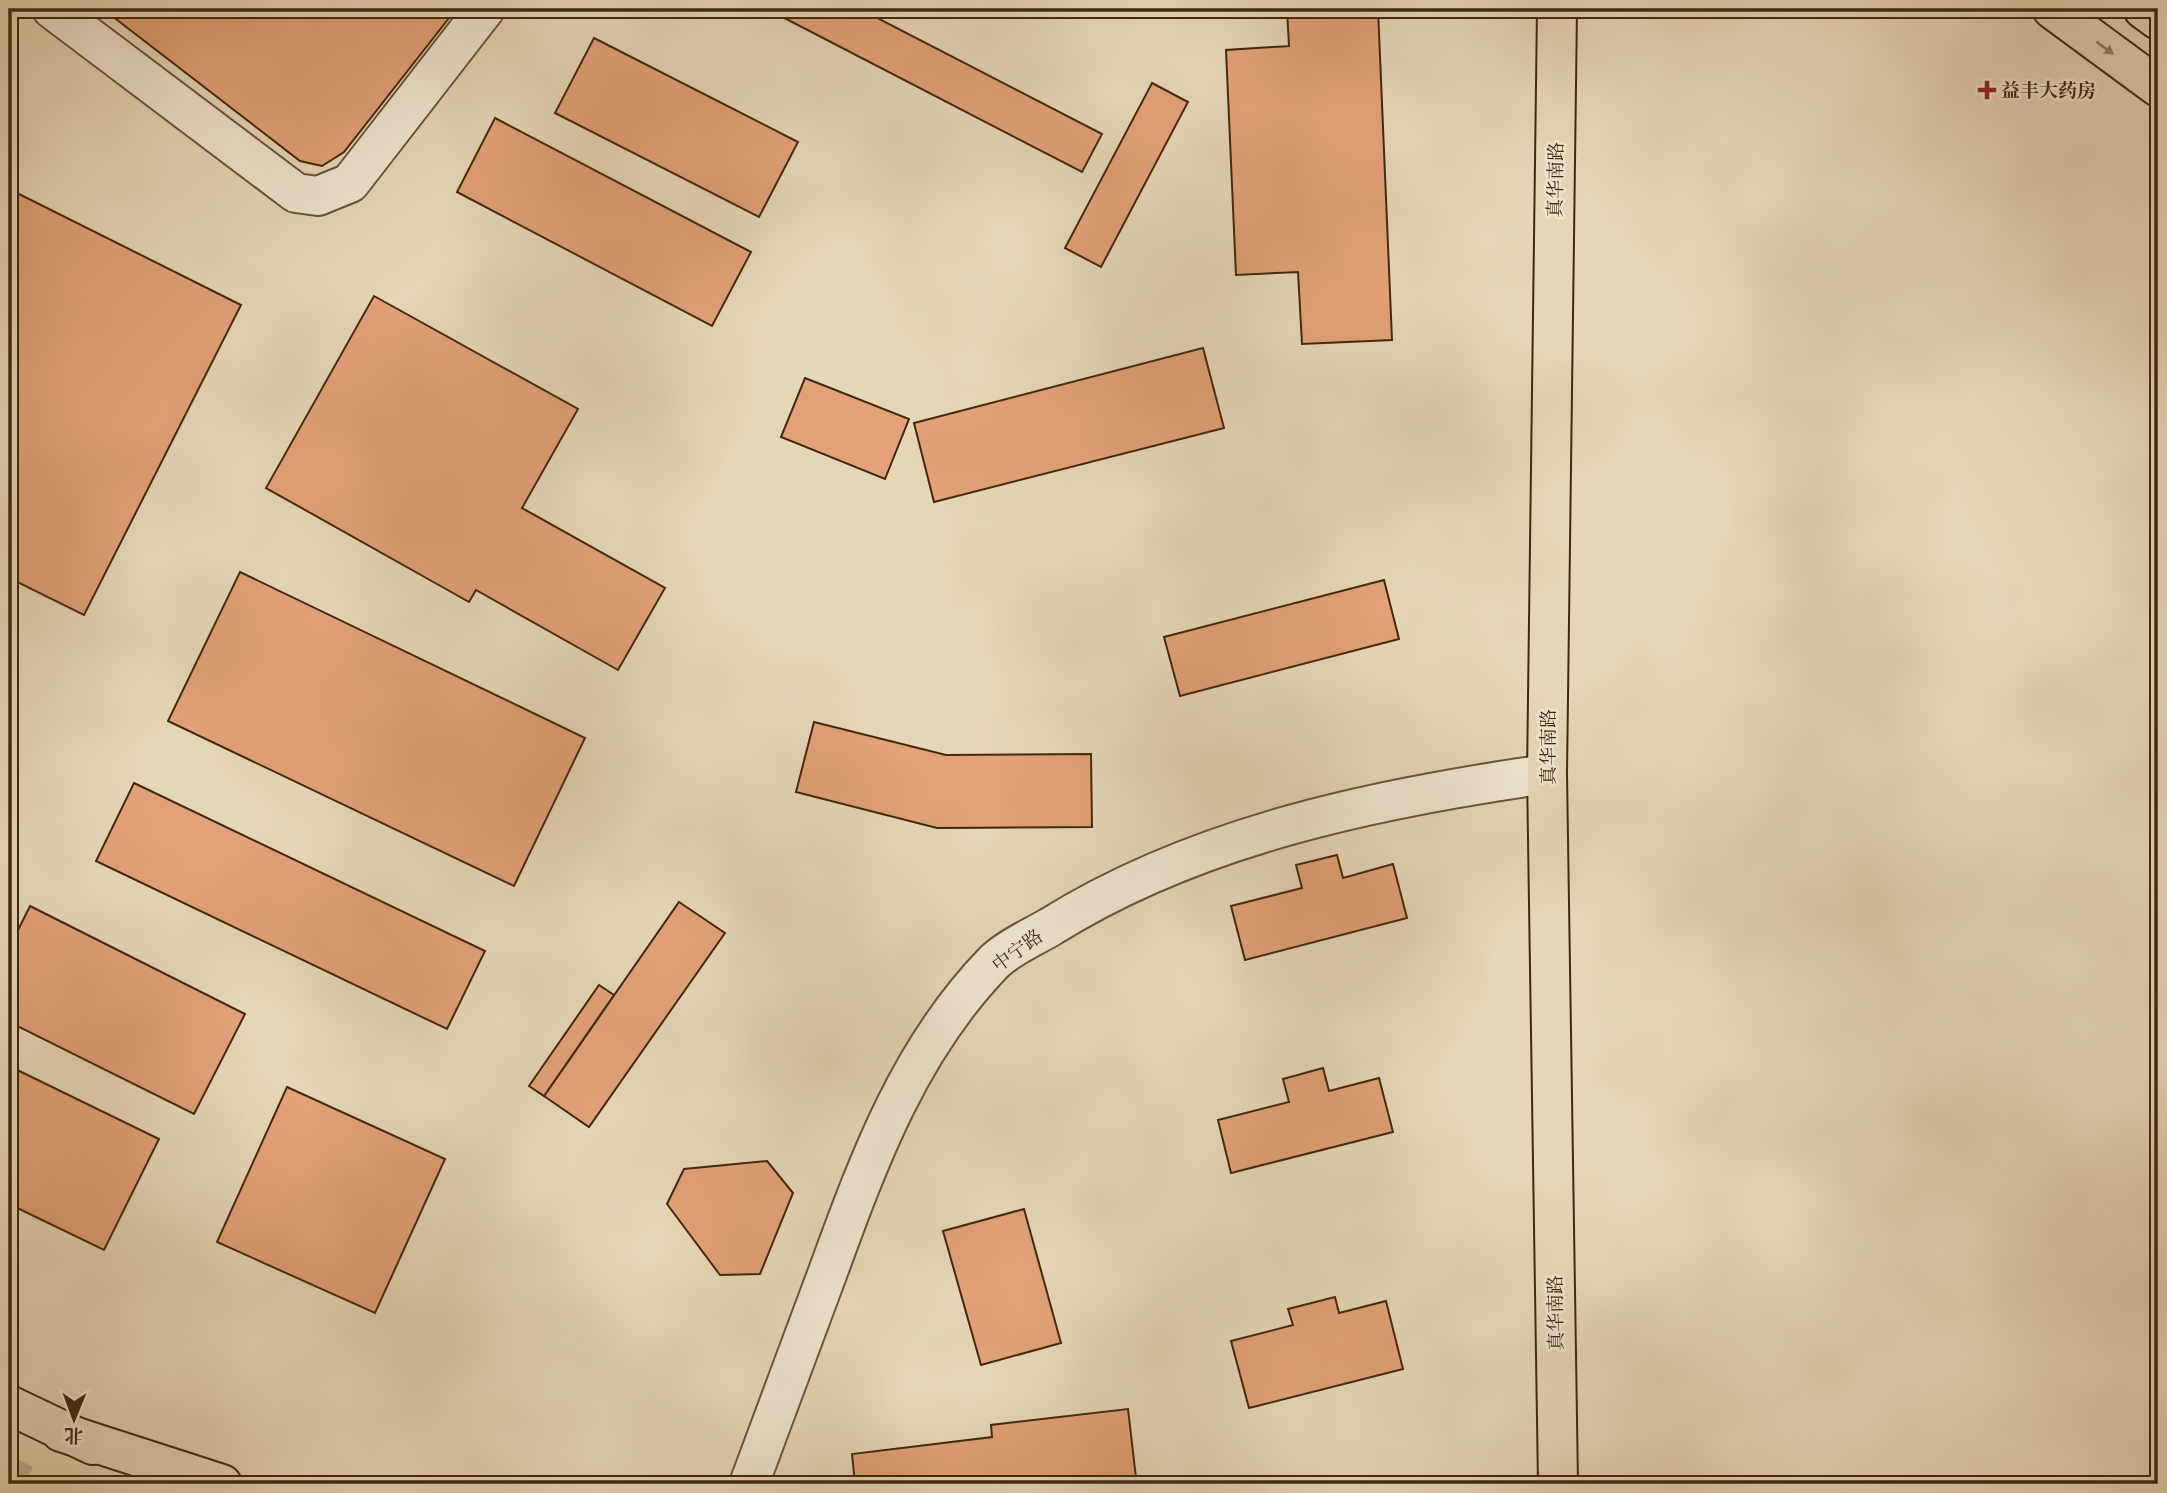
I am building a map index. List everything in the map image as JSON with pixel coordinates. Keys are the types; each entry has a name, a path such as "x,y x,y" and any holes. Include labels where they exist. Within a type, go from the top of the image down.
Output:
{"main road":[{"name":"真华南路","path":"1557,9 1547,774 1558,1484"},
{"path":"2052,9 2158,87"},
{"path":"2143,9 2158,20"},
{"path":"9,1405 61,1432 185,1484"},
{"path":"61,1432 222,1484"}],"street":[{"path":"52,9 296,193 318,196 350,183 485,9"},
{"name":"中宁路","path":"749,1484 870,1156 887,1120 904,1085 940,1027 997,959 1090,902 1189,858 1321,818 1465,786 1547,774"}],"building":[{"path":"103,9 456,9 344,152 322,166 300,161"},
{"path":"767,9 860,9 1102,134 1082,172"},
{"path":"1287,9 1378,9 1392,340 1302,344 1298,272 1236,275 1226,50 1289,46"},
{"path":"594,38 798,142 759,217 555,113"},
{"path":"1152,83 1188,102 1101,267 1065,248"},
{"path":"495,118 751,252 712,326 457,192"},
{"path":"9,189 241,305 84,615 9,578"},
{"path":"374,296 578,409 522,508 665,588 618,670 476,590 469,602 266,488"},
{"path":"1203,348 1224,428 934,502 914,423"},
{"path":"805,378 909,419 885,479 781,437"},
{"path":"240,572 585,738 514,886 168,721"},
{"path":"1384,580 1399,639 1180,696 1164,637"},
{"path":"814,722 946,755 1091,754 1092,827 937,828 796,792"},
{"path":"134,783 485,951 447,1029 96,861"},
{"path":"1337,855 1343,878 1393,864 1407,918 1245,960 1231,906 1302,888 1296,865"},
{"path":"679,902 725,933 589,1127 544,1096"},
{"path":"30,906 245,1014 194,1114 9,1022 9,948"},
{"path":"599,985 614,995 544,1096 529,1086"},
{"path":"9,1066 159,1139 104,1250 9,1204"},
{"path":"1323,1068 1329,1091 1379,1078 1393,1132 1231,1173 1218,1120 1289,1102 1283,1079"},
{"path":"287,1087 445,1159 375,1313 217,1242"},
{"path":"767,1161 793,1193 760,1274 720,1275 667,1204 684,1169"},
{"path":"1024,1209 1061,1343 981,1365 943,1231"},
{"path":"1335,1297 1339,1313 1386,1301 1403,1369 1249,1408 1231,1341 1293,1325 1288,1309"},
{"path":"1128,1409 1136,1478 1089,1484 855,1484 852,1454 992,1437 991,1425"}],"tunnel":[{"path":"9,1476 24,1484"}],"place":[{"name":"益丰大药房","path":"1987,90"}]}
